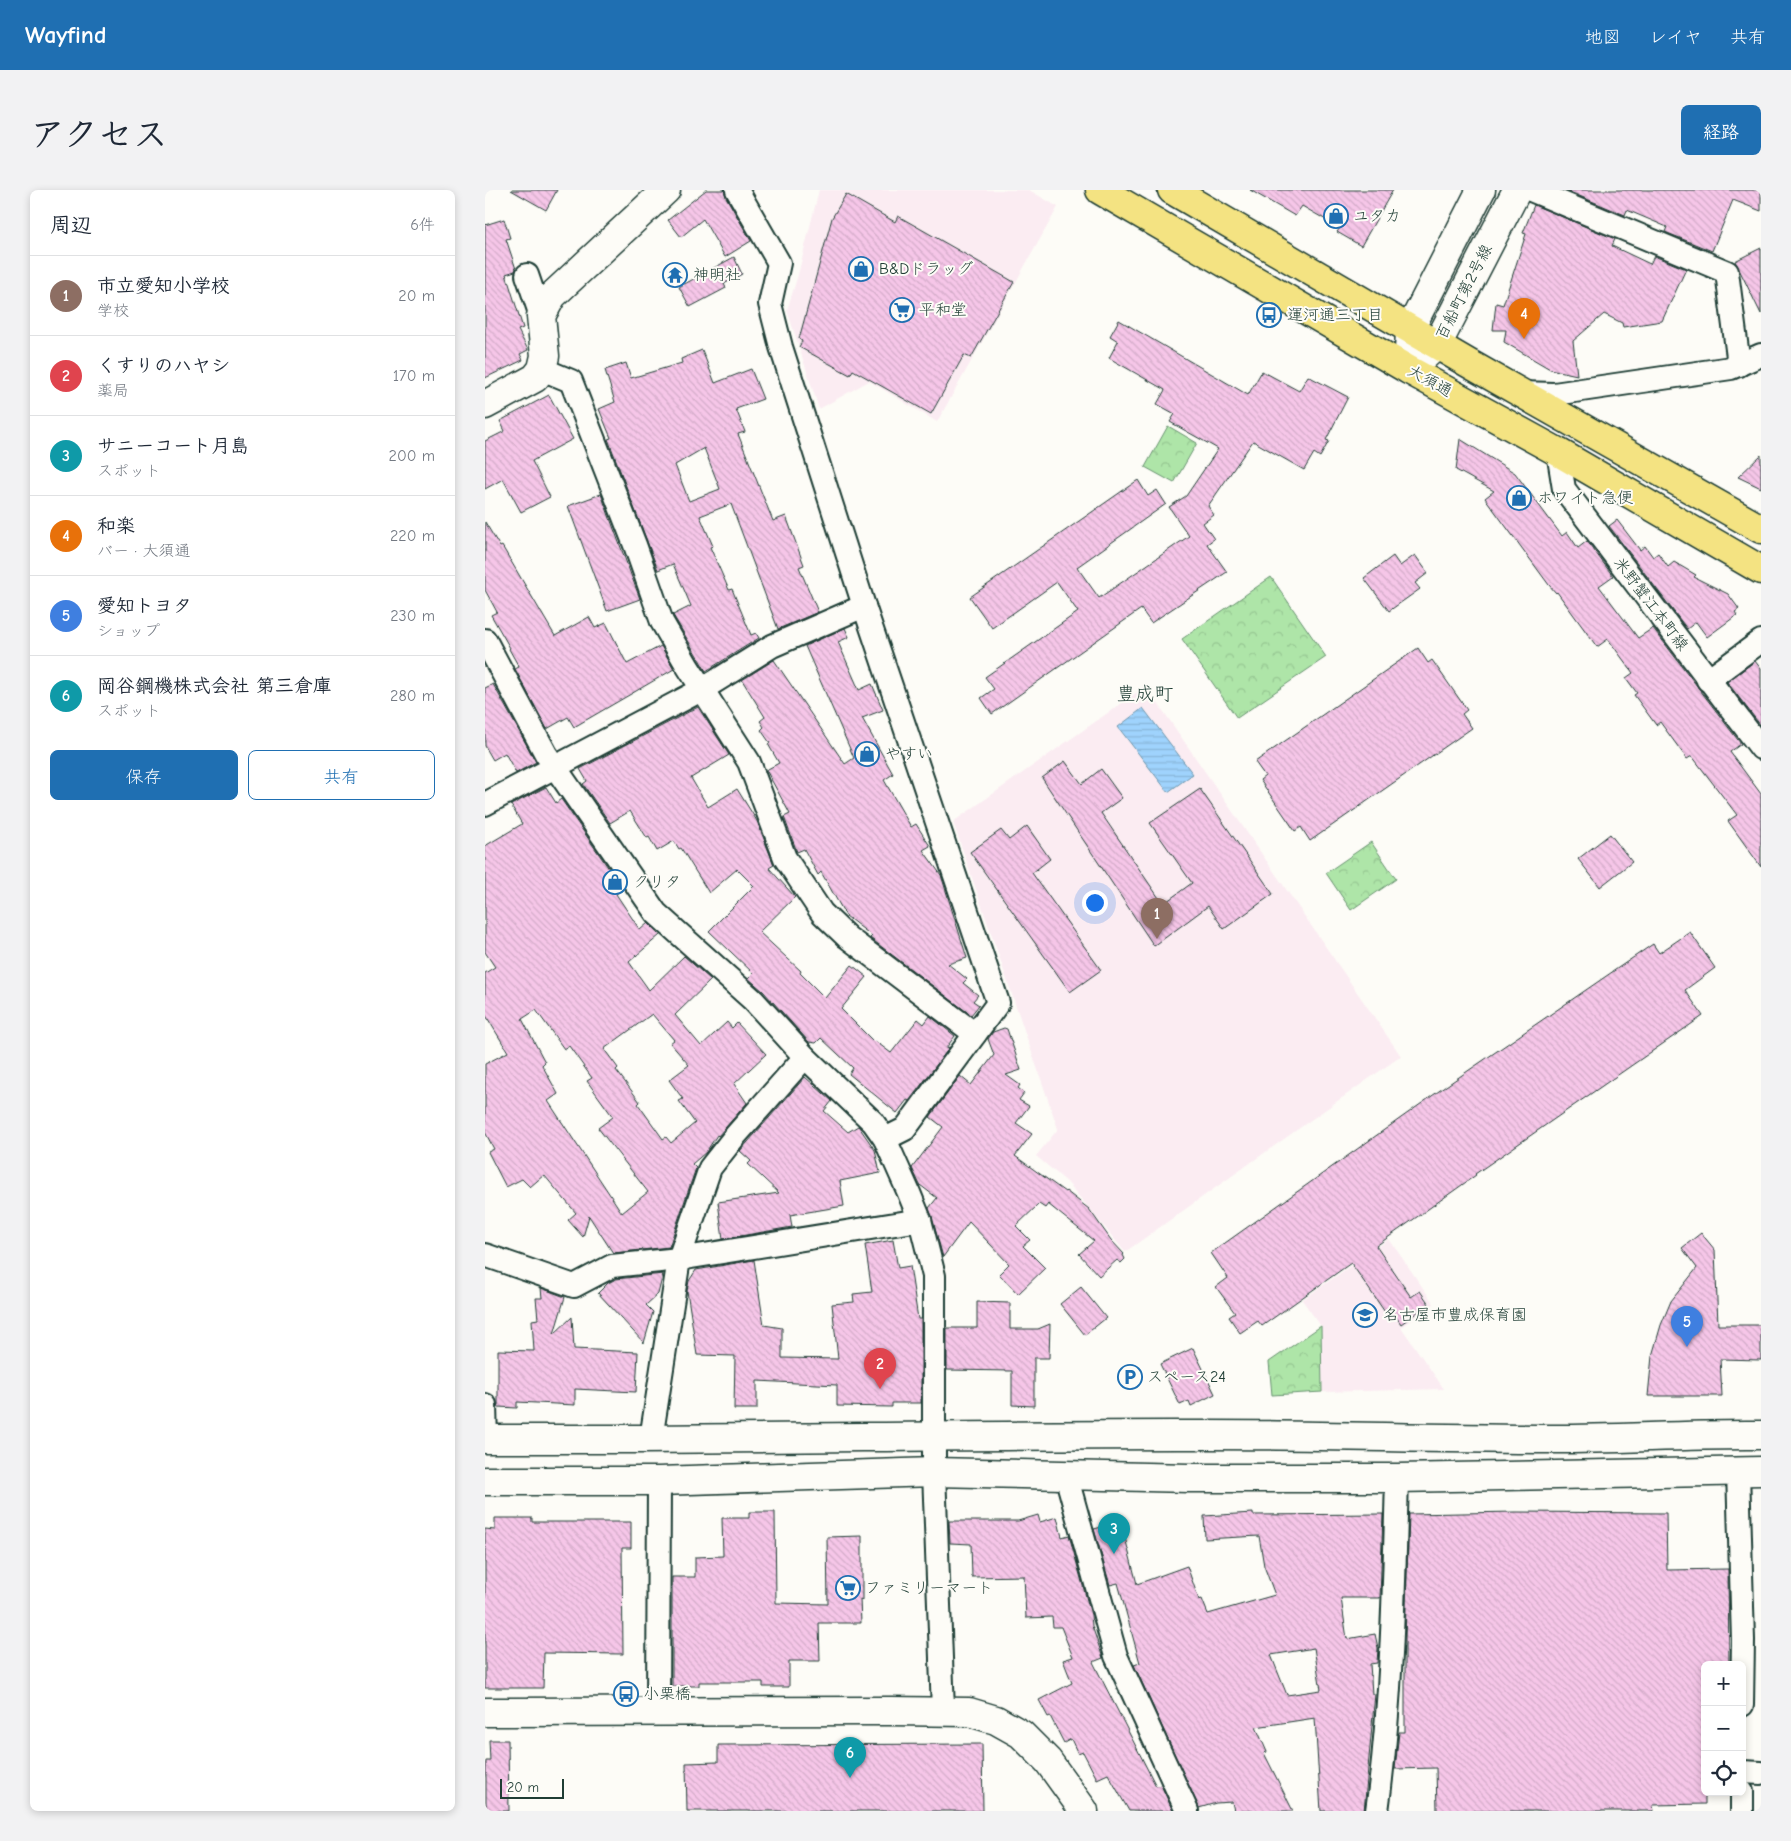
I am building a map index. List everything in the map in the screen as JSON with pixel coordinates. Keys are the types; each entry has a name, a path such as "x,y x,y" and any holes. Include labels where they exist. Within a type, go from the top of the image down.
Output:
{"main road":[{"name":"大須通","path":"1100,190 1409,370 1558,452 1761,570"},
{"path":"1172,190 1437,345 1761,529"}],"street":[{"path":"541,316 553,296 667,190"},
{"path":"737,190 779,263 769,304 781,347 864,606 998,1003 905,1129 885,1139"},
{"name":"百船町第2号線","path":"1409,370 1410,329 1481,190"},
{"name":"百船町第2号線","path":"1409,370 1437,345 1517,190"},
{"path":"1531,190 1727,272 1739,365"},
{"path":"485,405 535,378 542,369 545,356 541,316 527,275"},
{"path":"1521,393 1554,394 1731,368 1761,355"},
{"path":"542,369 571,381 663,622 749,762 785,858 822,913 847,936 975,1034"},
{"name":"米野蟹江本町線","path":"1558,452 1563,489 1761,748"},
{"path":"485,804 703,689 772,646 864,606"},
{"path":"485,640 555,768 656,913 753,1000 805,1057 873,1122 885,1139 920,1220 934,1276 934,1472 943,1711"},
{"path":"1708,680 1761,641"},
{"path":"651,1439 679,1259 710,1168 735,1135 805,1057"},
{"path":"485,1254 574,1286 612,1266 679,1259 920,1220"},
{"path":"485,1405 485,1438 651,1439 1245,1435 1559,1439 1761,1434"},
{"path":"485,1481 659,1481 934,1472 1189,1478 1397,1478 1749,1471 1752,1640 1746,1679"},
{"path":"1066,1475 1116,1656 1187,1811"},
{"path":"1377,1811 1385,1752 1393,1642 1397,1478"},
{"path":"658,1711 659,1481"},
{"path":"485,1712 969,1712 997,1720 1021,1734 1048,1761 1084,1811"},
{"path":"1746,1772 1761,1773"},
{"path":"1742,1796 1742,1811"}],"shaded area":[{"name":"平和堂","path":"819,190 1029,190 1058,207 937,422 869,381 819,409 787,310 798,275"},
{"path":"1146,686 1401,1056 1125,1252 1067,1182 1036,1156 1058,1129 953,822"},
{"name":"名古屋市豊成保育園","path":"1389,1239 1434,1304 1401,1327 1444,1389 1322,1392 1321,1326 1302,1300"}],"green space":[{"path":"1168,426 1197,443 1174,483 1145,467"},
{"path":"1271,577 1326,657 1237,718 1182,639"},
{"path":"1371,842 1396,879 1351,910 1326,873"},
{"path":"1321,1326 1322,1392 1272,1395 1269,1362"}],"water":[{"path":"1143,708 1193,774 1168,792 1118,727"}],"building":[{"path":"511,190 557,190 546,210"},
{"path":"706,190 724,190 726,197 751,241 725,257 703,219 681,237 668,220"},
{"path":"1250,190 1393,190 1361,246 1337,232 1340,228 1302,206 1295,216"},
{"path":"1565,190 1761,190 1761,211 1733,200 1712,251 1665,232 1667,227 1627,210 1625,215"},
{"name":"平和堂","path":"846,194 895,222 898,216 1014,282 971,358 964,355 931,414 853,370 850,375 799,347 802,341 799,339 832,218"},
{"path":"1534,205 1615,239 1612,246 1650,264 1654,256 1686,269 1662,321 1623,327 1622,323 1604,314 1573,341 1577,375 1550,369 1504,342 1506,330 1493,330 1496,303 1503,305 1526,234 1523,233"},
{"path":"504,219 510,238 506,239 516,269 506,274 523,328 518,330 528,350 520,354 523,360 485,378 485,225"},
{"path":"1761,248 1761,314 1735,261"},
{"path":"734,257 742,274 724,284 726,288 690,307 679,287"},
{"path":"1119,320 1248,395 1262,371 1299,391 1308,376 1348,397 1326,440 1329,441 1320,457 1314,453 1304,470 1253,441 1208,506 1214,515 1203,523 1214,539 1207,544 1227,572 1151,623 1141,609 992,714 981,698 994,689 985,677 1078,612 1057,582 992,628 970,597 1138,480 1148,496 1157,490 1166,504 1077,567 1099,598 1189,536 1169,507 1186,496 1218,449 1170,422 1175,414 1157,404 1165,390 1109,358 1118,341 1110,336"},
{"path":"702,350 715,383 751,369 763,399 736,409 745,432 738,434 773,521 786,516 804,565 799,567 818,612 778,629 731,504 700,516 713,546 710,547 729,590 732,589 751,635 756,633 759,638 706,671 673,615 691,606 673,564 658,570 608,439 611,438 599,409 615,402 605,370 626,363 631,378 682,363 681,359","holes":["704,448 720,489 689,501 675,465"]},
{"path":"549,395 573,439 532,461 550,497 521,512 503,479 485,489 485,441 505,431 500,421"},
{"path":"1460,439 1515,473 1562,536 1567,532 1578,548 1587,541 1613,576 1599,586 1638,638 1653,628 1741,744 1730,752 1761,794 1761,867 1728,821 1737,815 1692,756 1687,759 1660,722 1656,725 1634,695 1637,693 1626,678 1633,673 1608,639 1597,647 1557,592 1549,585 1485,498 1494,491 1456,470"},
{"path":"1761,455 1761,488 1738,477"},
{"path":"601,494 640,599 607,611 568,506"},
{"path":"1617,520 1640,550 1645,546 1653,557 1658,553 1668,567 1674,562 1696,575 1694,577 1728,594 1739,609 1735,612 1737,615 1707,637 1696,622 1687,629 1609,526"},
{"path":"485,522 500,547 502,546 555,636 589,617 595,628 606,623 627,664 661,646 674,669 574,727 568,717 547,729 515,669 519,667 510,648 491,615 497,612 485,590"},
{"path":"1415,555 1428,573 1415,583 1420,589 1389,611 1364,578 1393,556 1400,566"},
{"path":"845,628 849,637 838,642 859,690 872,684 883,710 862,718 893,774 884,780 911,827 916,824 930,846 923,850 941,875 967,958 948,964 967,979 963,983 978,995 973,1001 979,1005 971,1015 870,938 872,936 846,916 821,872 818,875 804,849 797,852 784,817 790,814 766,770 779,763 768,744 770,743 761,730 764,727 760,721 765,717 742,680 774,660 845,764 854,758 805,646"},
{"path":"1418,648 1428,663 1432,660 1467,710 1462,714 1472,728 1310,841 1301,827 1295,831 1260,780 1265,776 1255,762"},
{"path":"1755,661 1761,669 1761,726 1727,682"},
{"path":"493,684 536,762 516,773 505,753 493,760 485,746 485,688"},
{"path":"698,707 729,755 691,778 708,807 737,789 757,821 774,865 769,868 795,897 759,932 801,971 800,973 825,998 852,965 867,977 841,1009 874,1042 891,1053 918,1019 924,1024 930,1016 955,1036 946,1048 950,1047 909,1101 907,1100 897,1113 849,1074 853,1068 821,1038 816,1043 809,1042 763,991 748,978 753,973 709,931 754,886 737,869 709,893 681,848 679,849 674,841 657,851 630,811 610,823 583,784 587,781 580,769"},
{"path":"1065,761 1082,784 1101,769 1122,798 1101,813 1163,904 1192,883 1150,823 1200,789 1273,894 1224,929 1208,906 1154,946 1042,778"},
{"path":"546,787 556,803 561,799 623,889 616,894 640,930 648,923 660,935 629,962 649,990 684,956 711,980 675,1015 701,1046 727,1022 732,1028 737,1023 766,1054 734,1084 747,1103 717,1135 706,1152 692,1164 696,1168 669,1247 613,1253 589,1216 583,1237 568,1220 576,1213 544,1175 530,1187 522,1179 506,1187 488,1152 494,1149 485,1132 485,1064 508,1052 485,1014 485,973 495,967 485,952 485,846 522,824 511,805","holes":["536,1010 564,1049 569,1046 592,1078 587,1081 613,1117 598,1128 648,1192 622,1213 548,1101 558,1094 542,1065 545,1062 522,1019","652,1014 674,1040 670,1043 689,1065 669,1080 683,1099 679,1101 695,1123 671,1143 666,1137 663,1139 638,1104 640,1102 616,1070 618,1068 604,1049"]},
{"path":"1027,826 1050,859 1032,873 1101,970 1070,992 970,852 1001,830 1009,840"},
{"path":"1610,834 1632,862 1600,887 1578,859"},
{"path":"1690,932 1715,968 1685,990 1703,1016 1475,1174 1376,1246 1411,1297 1420,1291 1429,1304 1401,1324 1392,1311 1387,1315 1351,1263 1262,1326 1258,1321 1240,1333 1229,1317 1235,1313 1216,1287 1228,1278 1211,1253 1446,1086 1653,944 1659,953"},
{"path":"1004,1028 1007,1029 1021,1070 1006,1075 1020,1085 1018,1088 1024,1093 1019,1100 1029,1106 1016,1123 1032,1134 1015,1156 1089,1209 1111,1240 1124,1254 1125,1259 1121,1263 1117,1260 1099,1276 1079,1254 1094,1241 1048,1204 1045,1208 1039,1204 1016,1226 1030,1240 1023,1246 1045,1268 1018,1294 999,1274 1009,1264 969,1222 943,1257 929,1208 937,1198 920,1185 912,1168 943,1127 930,1117 960,1076 971,1085 994,1055 988,1039 993,1032"},
{"path":"805,1077 832,1101 824,1111 848,1132 859,1127 875,1150 880,1173 840,1181 844,1206 790,1215 792,1227 723,1239 718,1202 779,1193 748,1164 751,1161 740,1151"},
{"path":"1701,1233 1715,1250 1718,1325 1761,1325 1761,1360 1720,1359 1722,1396 1648,1396 1652,1356 1661,1325 1671,1301 1697,1268 1682,1248"},
{"path":"893,1240 898,1268 910,1266 918,1319 921,1319 921,1403 892,1403 892,1407 837,1406 837,1385 757,1381 757,1409 734,1409 735,1356 697,1355 687,1291 689,1281 696,1270 754,1260 764,1325 782,1328 782,1358 838,1359 832,1304 854,1302 853,1294 872,1292 865,1245"},
{"path":"663,1274 658,1294 646,1305 653,1312 644,1343 598,1293 608,1283 616,1279"},
{"path":"1081,1287 1106,1318 1085,1335 1060,1304"},
{"path":"541,1288 565,1297 554,1334 572,1317 574,1349 638,1352 636,1392 575,1389 575,1405 517,1402 517,1408 498,1407 498,1350 534,1351 532,1320 538,1319 536,1298 542,1298"},
{"path":"977,1302 1010,1303 1010,1329 1038,1329 1050,1324 1049,1358 1034,1358 1034,1406 1012,1405 1012,1371 947,1370 947,1328 977,1328"},
{"path":"1193,1348 1215,1394 1191,1406 1189,1401 1180,1405 1160,1364"},
{"path":"749,1512 775,1512 776,1603 828,1604 827,1537 862,1536 861,1623 819,1623 820,1661 789,1661 789,1687 763,1687 763,1682 699,1682 699,1686 672,1686 672,1577 695,1577 695,1557 723,1556 722,1518 749,1518"},
{"path":"1515,1512 1666,1513 1667,1570 1728,1569 1729,1661 1701,1661 1701,1796 1705,1796 1705,1804 1653,1805 1654,1811 1437,1811 1436,1768 1395,1769 1399,1732 1405,1732 1405,1639 1409,1514"},
{"path":"1253,1513 1253,1515 1383,1514 1380,1598 1341,1598 1347,1639 1375,1634 1378,1648 1377,1663 1370,1664 1372,1694 1375,1694 1364,1811 1321,1811 1315,1718 1256,1727 1267,1752 1264,1753 1293,1811 1234,1811 1232,1802 1216,1803 1199,1808 1134,1665 1140,1663 1118,1583 1110,1585 1094,1529 1121,1522 1137,1584 1187,1566 1199,1600 1202,1599 1208,1614 1275,1595 1264,1566 1259,1536 1205,1539 1204,1516","holes":["1314,1648 1321,1690 1287,1695 1271,1655"]},
{"path":"1038,1515 1040,1522 1057,1517 1062,1537 1069,1535 1091,1615 1092,1626 1103,1658 1093,1662 1156,1786 1161,1785 1173,1811 1129,1811 1108,1774 1097,1779 1083,1752 1078,1754 1071,1739 1064,1743 1039,1700 1072,1683 1063,1660 1073,1657 1061,1627 1053,1627 1052,1617 1026,1618 1024,1576 972,1577 971,1544 950,1543 949,1521 1018,1521"},
{"path":"495,1518 532,1518 532,1522 631,1522 631,1548 622,1548 623,1654 544,1653 543,1688 485,1688 485,1529 495,1530"},
{"path":"489,1740 508,1740 509,1811 486,1811 486,1761 490,1761"},
{"path":"982,1744 983,1811 687,1811 686,1763 718,1762 718,1745"}],"place":[{"name":"ユタカ","path":"1336,216"},
{"name":"B&Dドラッグ","path":"861,269"},
{"name":"神明社","path":"675,275"},
{"name":"平和堂","path":"902,310"},
{"name":"運河通三丁目","path":"1269,315"},
{"name":"和楽","path":"1524,339"},
{"name":"ホワイト急便","path":"1519,498"},
{"name":"やすい","path":"867,754"},
{"name":"クリタ","path":"615,882"},
{"name":"市立愛知小学校","path":"1157,939"},
{"name":"名古屋市豊成保育園","path":"1365,1315"},
{"name":"愛知トヨタ","path":"1687,1347"},
{"name":"スペース24","path":"1130,1377"},
{"name":"くすりのハヤシ","path":"880,1389"},
{"name":"サニーコート月島","path":"1114,1554"},
{"name":"ファミリーマート","path":"848,1588"},
{"name":"小栗橋","path":"626,1694"},
{"name":"岡谷鋼機株式会社 第三倉庫","path":"850,1778"}],"district":[{"name":"豊成町","path":"1145,694"}]}
